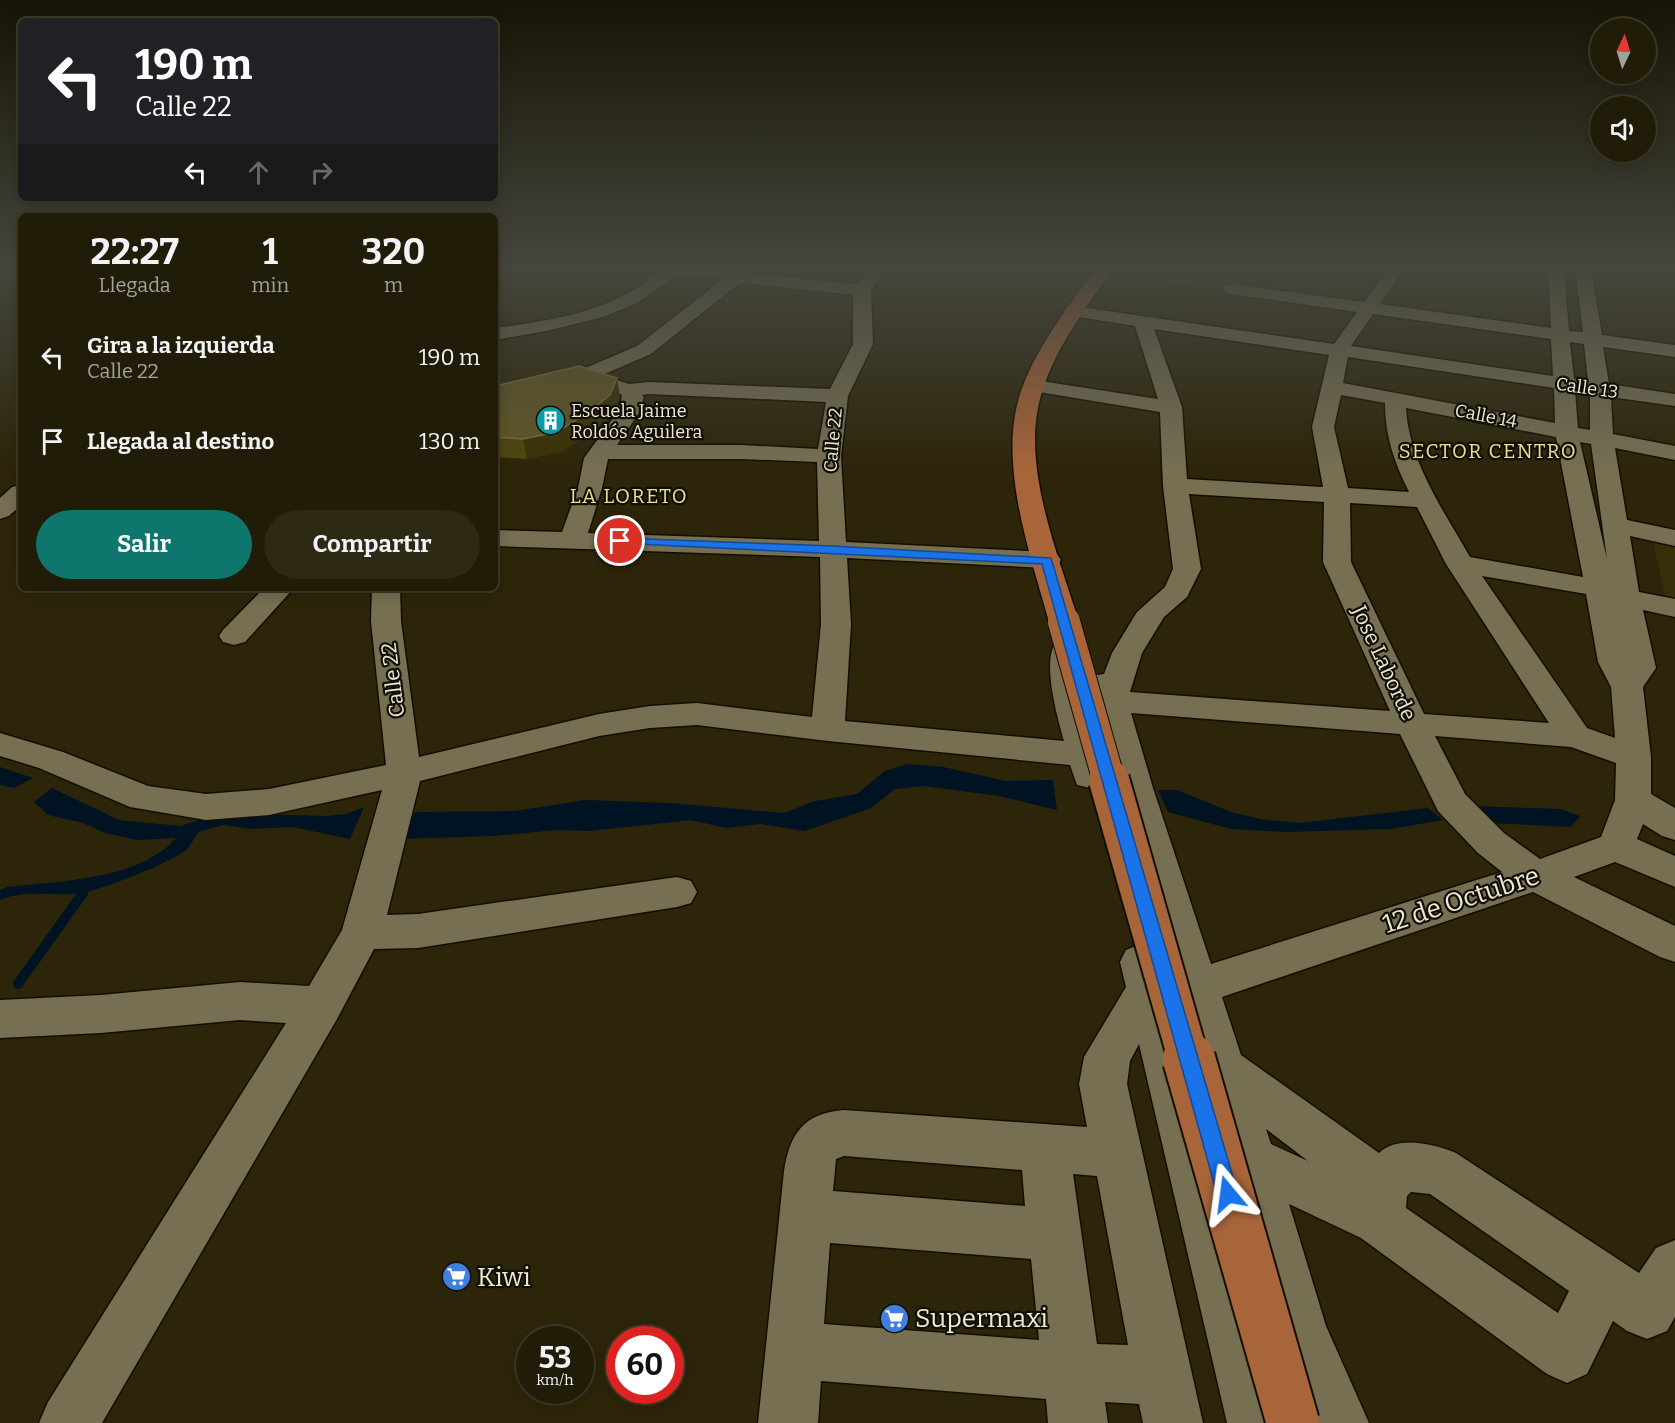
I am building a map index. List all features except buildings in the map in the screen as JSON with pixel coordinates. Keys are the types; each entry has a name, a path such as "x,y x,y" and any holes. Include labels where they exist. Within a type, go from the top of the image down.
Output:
{"main road":[{"path":"1056,336 1034,386 1027,410 1026,452 1031,499 1064,622 1293,1423"}],"street":[{"path":"498,397 583,376 644,350 662,336"},
{"name":"Calle 22","path":"828,730 836,624 829,456 837,396 863,344 863,336"},
{"path":"1148,336 1172,407 1175,486 1187,569 1177,591 1152,612 1127,653 1111,701 1111,791 1148,989 1257,1423"},
{"name":"Calle 13","path":"1248,336 1675,400"},
{"name":"Jose Laborde","path":"1350,336 1340,349 1323,427 1327,455 1337,494 1337,562 1451,802 1491,843 1536,876 1675,945"},
{"path":"1561,336 1567,433 1613,593 1641,668 1628,687 1634,757 1632,800 1616,846 1675,872"},
{"path":"1564,336 1675,351"},
{"path":"1593,336 1600,390 1602,439 1616,525 1613,593"},
{"path":"583,376 628,390 649,388 837,396"},
{"path":"1034,386 1172,407"},
{"name":"Calle 14","path":"1332,387 1675,453"},
{"path":"573,539 590,488 596,458 628,412 633,397 628,390"},
{"path":"1395,399 1396,428 1410,470 1460,564 1575,736"},
{"path":"600,452 741,452 829,456"},
{"path":"1175,486 1426,500"},
{"path":"0,511 18,495"},
{"path":"0,520 18,516"},
{"path":"1616,525 1675,538"},
{"path":"498,538 832,549 1047,560"},
{"path":"1460,564 1613,593 1675,608"},
{"path":"234,636 277,591"},
{"name":"Calle 22","path":"386,591 386,621 404,773"},
{"path":"1064,622 1111,701"},
{"path":"1064,622 1068,698 1198,987 1251,1160 1299,1332 1339,1423"},
{"path":"1111,701 1575,736 1634,757"},
{"path":"0,744 51,760 143,798 206,807 269,801 404,773 599,725 650,717 698,714 828,730 1111,791"},
{"path":"69,1423 321,1006 362,933 404,773"},
{"path":"1632,800 1675,826"},
{"name":"12 de Octubre","path":"1148,989 1198,987 1536,876 1616,846"},
{"path":"362,933 418,931 677,892"},
{"path":"794,1350 1075,1398 1168,1400 1103,1084 1107,1057 1148,989"},
{"path":"0,1019 101,1014 240,1001 321,1006"},
{"path":"1222,1069 1381,1203 1567,1354 1603,1283"},
{"path":"788,1423 811,1154 819,1140 831,1134 1117,1153"},
{"path":"1044,1147 1075,1398"},
{"path":"1251,1160 1381,1203"},
{"path":"1381,1203 1400,1167 1438,1170 1647,1311 1675,1267"},
{"path":"806,1215 1056,1235"},
{"path":"1233,1325 1270,1380 1315,1423"}],"shaded area":[{"path":"1652,537 1675,542 1675,605 1666,601"}],"water":[{"path":"908,764 943,767 1006,781 1053,780 1057,810 999,796 924,786 895,789 871,808 805,831 760,824 726,828 691,820 590,831 556,830 494,836 400,839 415,812 515,811 585,800 669,803 784,813 815,801 857,794 885,771"},
{"path":"0,767 33,778 14,788 0,785"},
{"path":"52,788 119,820 180,826 222,813 325,816 346,814 364,807 350,839 293,827 250,829 224,825 198,832 188,848 181,854 105,887 82,893 30,894 0,900 0,890 7,887 98,876 142,863 161,852 176,838 138,840 105,833 83,823 48,815 34,802"},
{"path":"1158,790 1177,790 1231,812 1260,819 1300,823 1428,808 1443,820 1390,829 1286,832 1231,829 1168,812"},
{"path":"1472,806 1560,809 1580,816 1571,827 1488,823"}],"waterway":[{"path":"18,984 83,893"}],"place":[{"name":"Escuela Jaime Roldós Aguilera","path":"550,421"},
{"name":"Kiwi","path":"456,1277"},
{"name":"Supermaxi","path":"894,1318"}],"district":[{"name":"SECTOR CENTRO","path":"1488,451"},
{"name":"LA LORETO","path":"629,496"}],"route":[{"path":"620,541 1047,560 1228,1194"}]}
